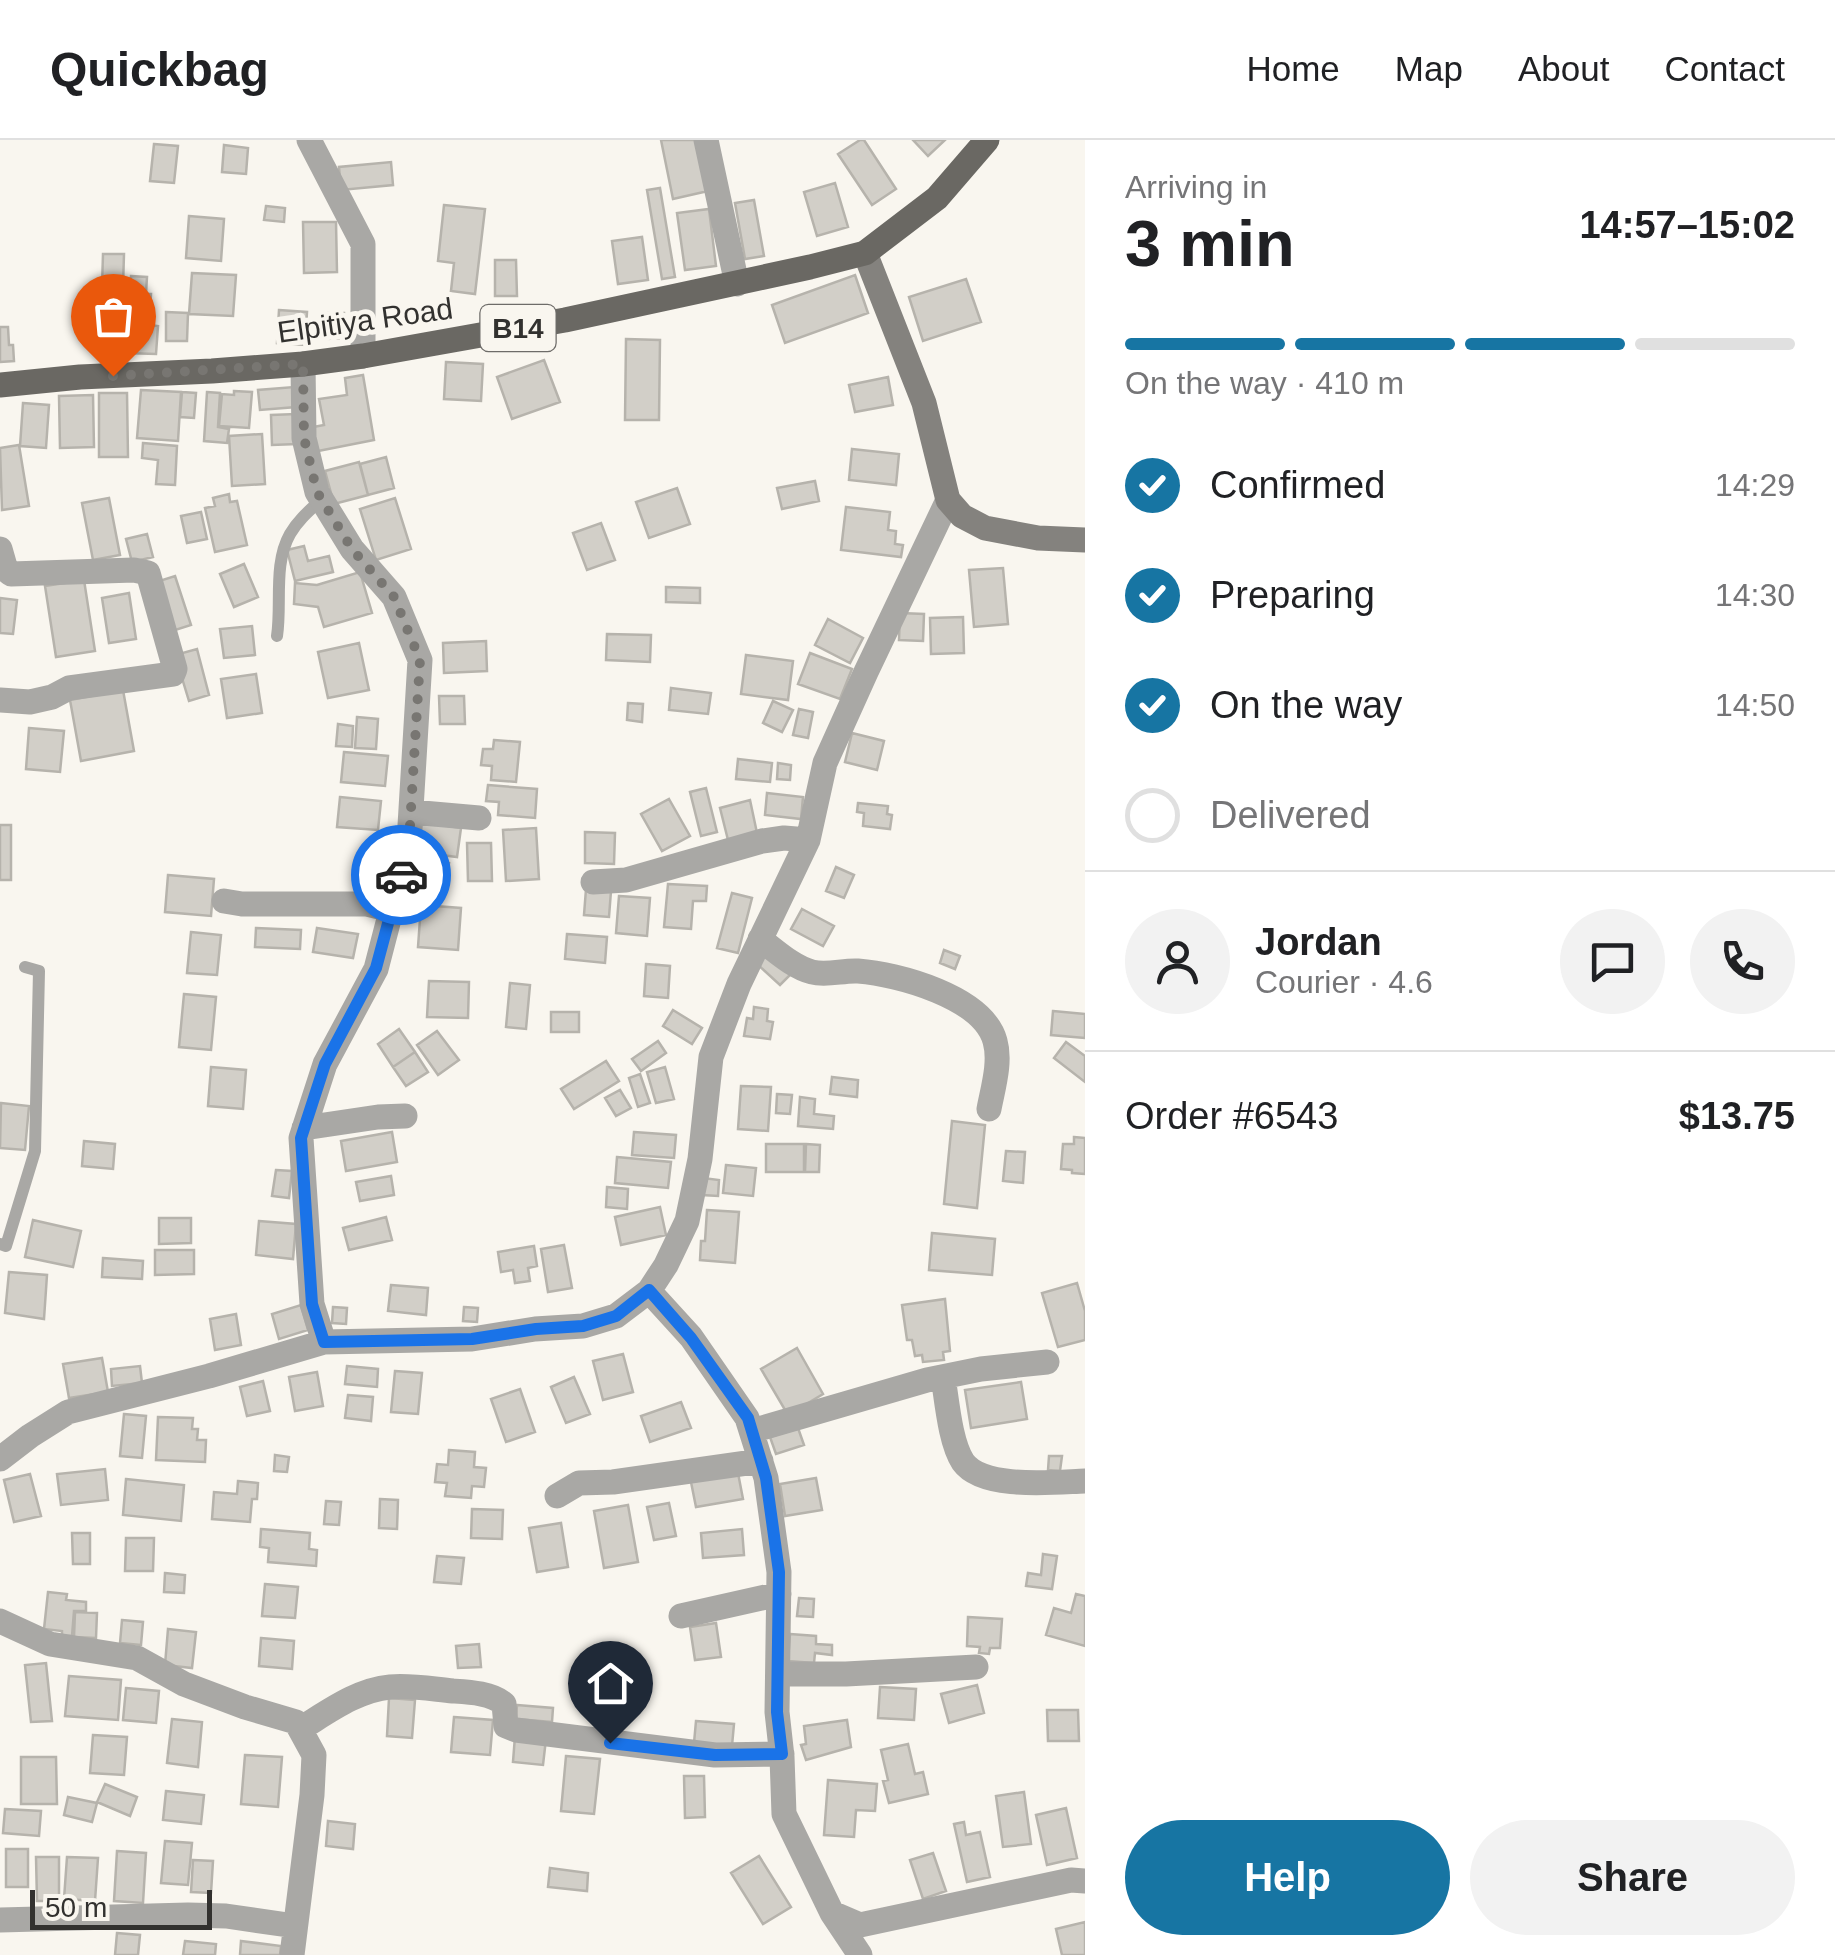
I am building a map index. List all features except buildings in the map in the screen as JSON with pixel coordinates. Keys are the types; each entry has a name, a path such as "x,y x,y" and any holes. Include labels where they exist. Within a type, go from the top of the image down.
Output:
{"main road":[{"name":"Elpitiya Road","path":"0,384 303,364 364,356 565,320 865,253 937,198 987,140"}],"street":[{"path":"309,140 363,244 364,356"},
{"path":"706,140 736,284"},
{"path":"865,253 924,402 948,500 962,516 984,528 1038,538 1085,540"},
{"path":"303,364 304,438 317,492 352,549 394,597 420,660 409,842 376,968 325,1064 301,1138 312,1304 324,1342"},
{"path":"0,1460 68,1412 324,1342 472,1339 583,1326 616,1316 649,1290 687,1222 700,1159 711,1056 739,984 808,840 825,762 948,500"},
{"path":"0,549 11,574 134,570 148,574 176,669 173,674 69,688 30,702 0,700"},
{"path":"411,812 480,818"},
{"path":"593,882 626,880 762,842 784,838 808,840"},
{"path":"224,901 367,904 392,910"},
{"path":"760,940 817,974 856,970 907,980 967,1006 989,1026 995,1040 997,1054 989,1109"},
{"path":"304,1128 404,1116"},
{"path":"649,1290 691,1338 748,1418 766,1478 779,1572 777,1712 784,1814 832,1913 860,1955"},
{"path":"752,1431 943,1377 1047,1362"},
{"path":"943,1377 958,1450 974,1472 1012,1481 1085,1480"},
{"path":"557,1496 579,1483 761,1461"},
{"path":"681,1616 779,1594"},
{"path":"0,1621 50,1644 137,1658 184,1684 296,1722 314,1755 292,1955"},
{"path":"778,1674 976,1667"},
{"path":"300,1729 358,1695 389,1687 420,1688 500,1699 506,1726 516,1730 715,1755 782,1754"},
{"path":"832,1913 860,1925 1071,1880 1085,1881"},
{"path":"0,1920 207,1915 295,1926"}],"lane":[{"path":"277,636 281,564 288,537 322,499"},
{"path":"0,1244 6,1246 35,1150 39,971 26,967"}],"way so far":[{"path":"113,376 303,364 304,438 317,492 352,549 394,597 420,660 409,842 401,875"}],"route":[{"path":"401,875 376,968 325,1064 301,1138 312,1304 324,1342 472,1339 583,1326 616,1316 649,1290 691,1338 748,1418 766,1478 779,1572 777,1712 782,1754 715,1755 610,1743"}]}
